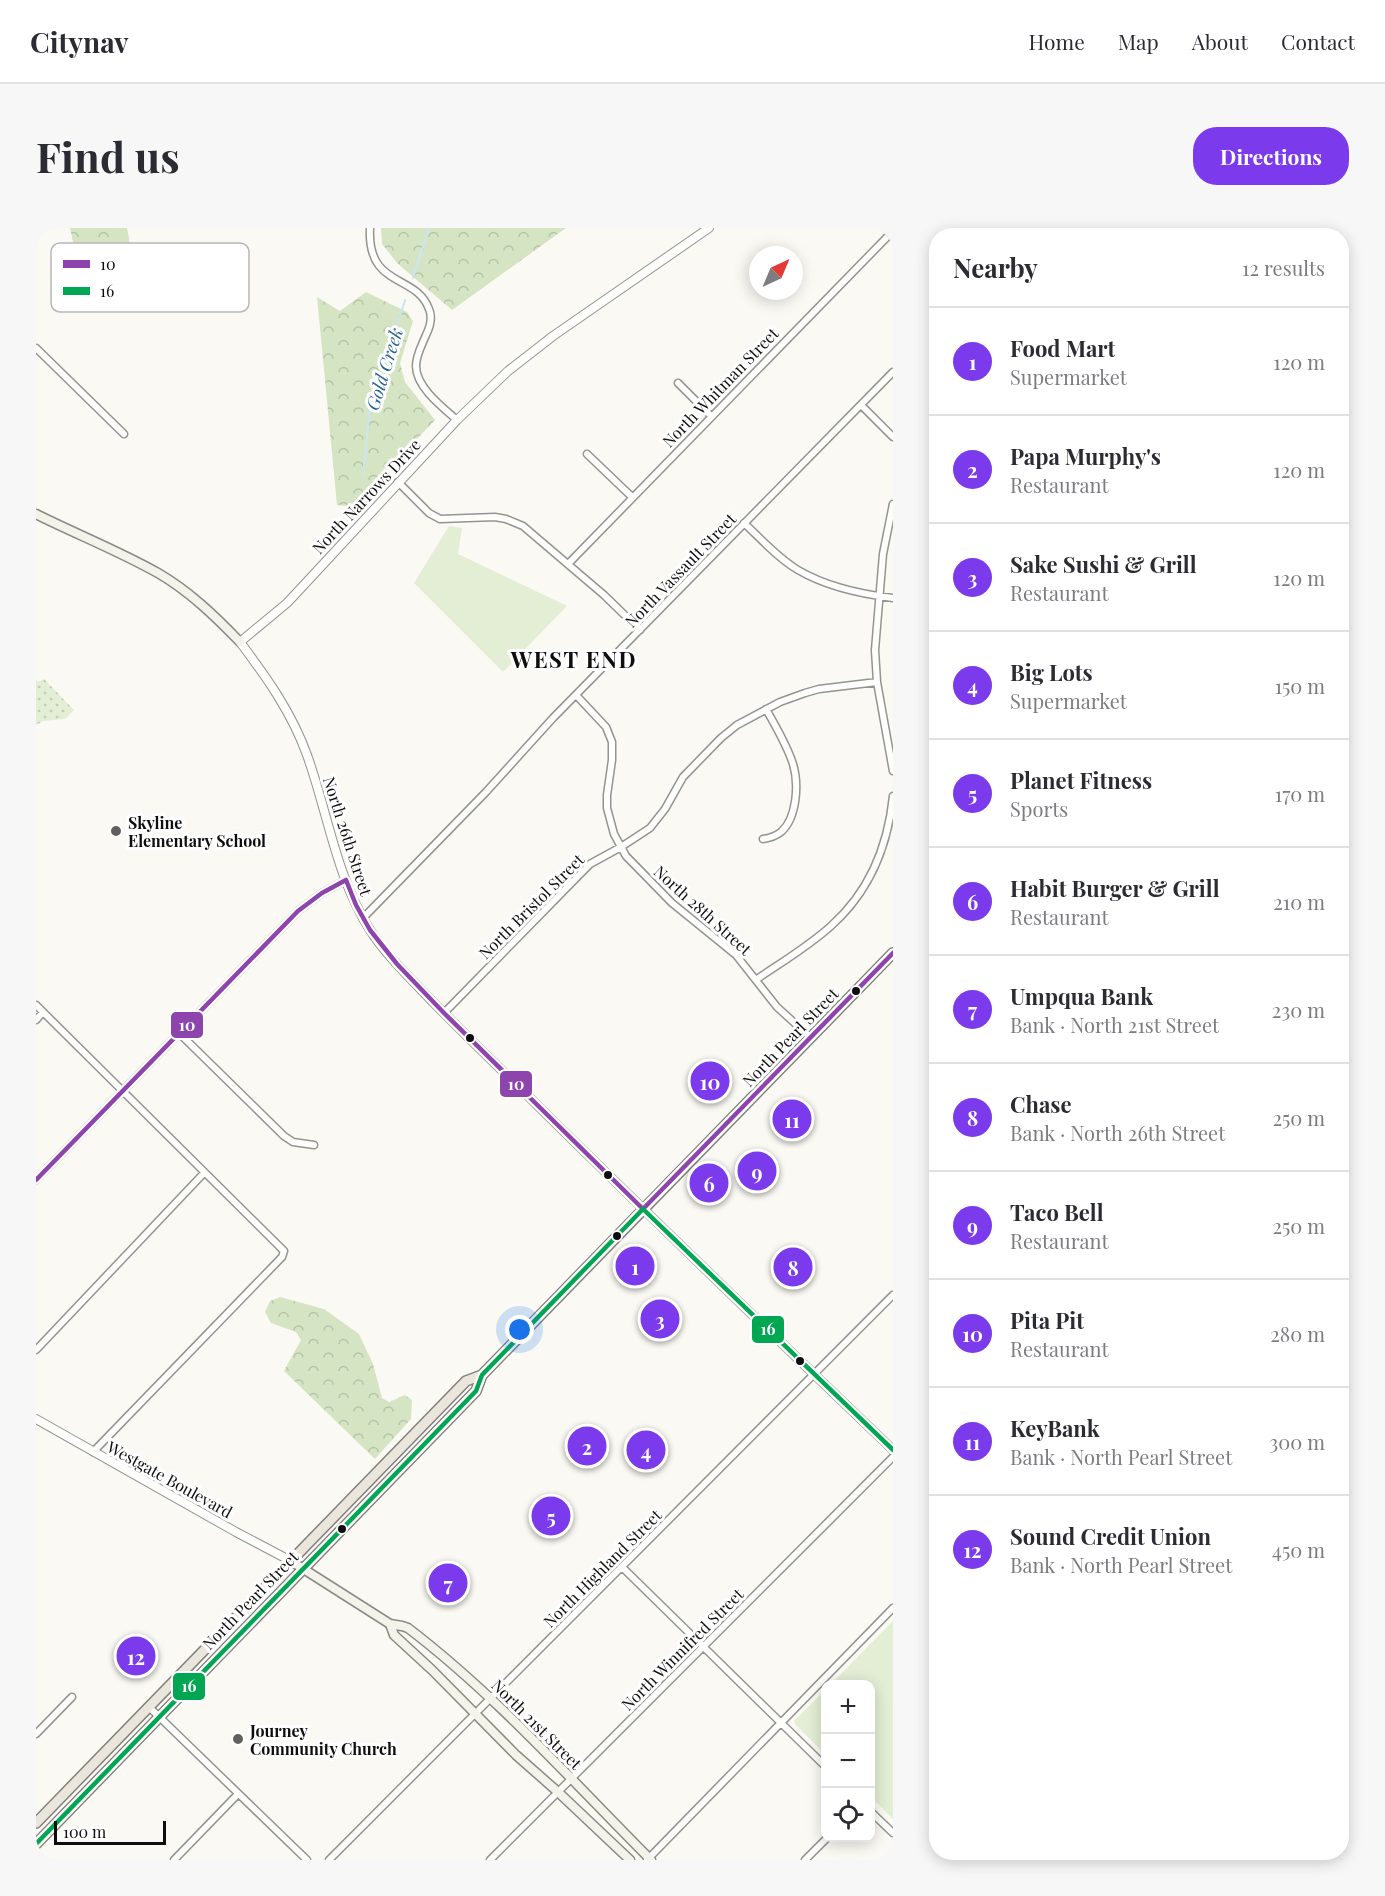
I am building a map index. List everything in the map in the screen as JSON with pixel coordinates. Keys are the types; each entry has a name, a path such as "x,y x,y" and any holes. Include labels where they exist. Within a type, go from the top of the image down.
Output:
{"main road":[{"path":"36,514 158,573 188,593 214,615 240,642"},
{"name":"North Pearl Street","path":"36,1844 476,1390 482,1375 893,953"},
{"name":"North Pearl Street","path":"36,1822 466,1381 482,1375"},
{"name":"North 21st Street","path":"291,1561 390,1624 408,1628 446,1657 490,1698 649,1859"},
{"name":"North 21st Street","path":"390,1624 394,1635 516,1755 630,1860"}],"street":[{"path":"370,228 372,250 382,270 391,278 420,294 429,307 430,327 417,358 417,374 428,391 457,420"},
{"name":"North Narrows Drive","path":"240,642 291,598 457,420 527,355 709,228"},
{"name":"North Whitman Street","path":"568,564 893,231"},
{"path":"36,348 124,434"},
{"name":"North Vassault Street","path":"363,918 486,792 534,738 893,372"},
{"path":"678,383 711,416"},
{"path":"861,405 893,437"},
{"path":"587,454 632,497"},
{"path":"398,482 429,513 440,519 495,517 515,521 532,532 640,630"},
{"path":"893,504 886,536 875,650 877,682 893,771"},
{"path":"744,523 788,563 807,575 836,587 893,598"},
{"name":"North 26th Street","path":"240,642 268,680 294,723 307,755 346,880 363,918 382,947 444,1013 643,1209 893,1450"},
{"name":"North Bristol Street","path":"444,1013 590,864 639,836 656,820 683,777 737,725 792,697 819,689 877,682"},
{"name":"North 28th Street","path":"576,695 606,727 612,742 607,808 614,834 626,856 648,881 688,917 729,948 757,979 777,1007 810,1037"},
{"path":"763,839 777,835 787,825 793,809 796,789 790,755 766,709"},
{"path":"757,979 831,926 856,898 875,868 885,844 893,796"},
{"path":"36,1180 298,911 322,893 346,880"},
{"path":"36,1005 282,1248 284,1254 93,1452"},
{"path":"36,1020 43,1012"},
{"path":"179,1033 284,1136 293,1142 314,1145"},
{"path":"36,1350 204,1173"},
{"name":"North Highland Street","path":"329,1860 893,1295"},
{"name":"Westgate Boulevard","path":"36,1419 291,1561"},
{"name":"North Winnifred Street","path":"489,1860 893,1457"},
{"path":"622,1568 821,1763"},
{"path":"649,1859 893,1608"},
{"path":"36,1734 72,1697"},
{"path":"149,1707 307,1860"},
{"path":"174,1860 238,1794"},
{"path":"875,1816 893,1833"},
{"path":"805,1860 823,1842"}],"green space":[{"path":"70,228 127,228 130,243 73,243"},
{"path":"381,228 566,228 452,310 398,264 382,244"},
{"path":"366,292 407,312 413,321 400,363 405,382 435,420 352,507 337,505 317,297 340,311"},
{"path":"449,526 462,528 458,554 567,606 503,672 414,583"},
{"path":"36,679 38,682 44,679 74,710 65,719 43,721 36,725"},
{"path":"280,1297 324,1309 359,1334 373,1364 382,1398 389,1402 405,1395 412,1400 411,1419 375,1459 284,1371 301,1340 296,1332 271,1323 265,1312 270,1301"},
{"path":"893,1621 893,1819 875,1801 875,1680 835,1680"},
{"path":"821,1694 821,1750 795,1724 794,1721"}],"waterway":[{"name":"Gold Creek","path":"413,278 429,228"},
{"name":"Gold Creek","path":"363,474 370,409 405,300"}],"transit line":[{"name":"10","path":"346,880 356,905 370,930 397,964 643,1209"},
{"name":"10","path":"36,1180 298,911 322,893 346,880"},
{"name":"10","path":"643,1209 893,953"},
{"name":"16","path":"643,1209 893,1450"},
{"name":"16","path":"36,1844 476,1391 482,1375 643,1209"}],"place":[{"name":"Skyline Elementary School","path":"116,831"},
{"name":"Pita Pit","path":"710,1081"},
{"name":"KeyBank","path":"792,1119"},
{"name":"Taco Bell","path":"757,1171"},
{"name":"Habit Burger & Grill","path":"709,1183"},
{"name":"Food Mart","path":"635,1266"},
{"name":"Chase","path":"793,1267"},
{"name":"Sake Sushi & Grill","path":"660,1319"},
{"name":"Papa Murphy's","path":"587,1446"},
{"name":"Big Lots","path":"646,1450"},
{"name":"Planet Fitness","path":"551,1516"},
{"name":"Umpqua Bank","path":"448,1583"},
{"name":"Sound Credit Union","path":"136,1656"},
{"name":"Journey Community Church","path":"238,1739"}],"district":[{"name":"WEST END","path":"574,659"}]}
